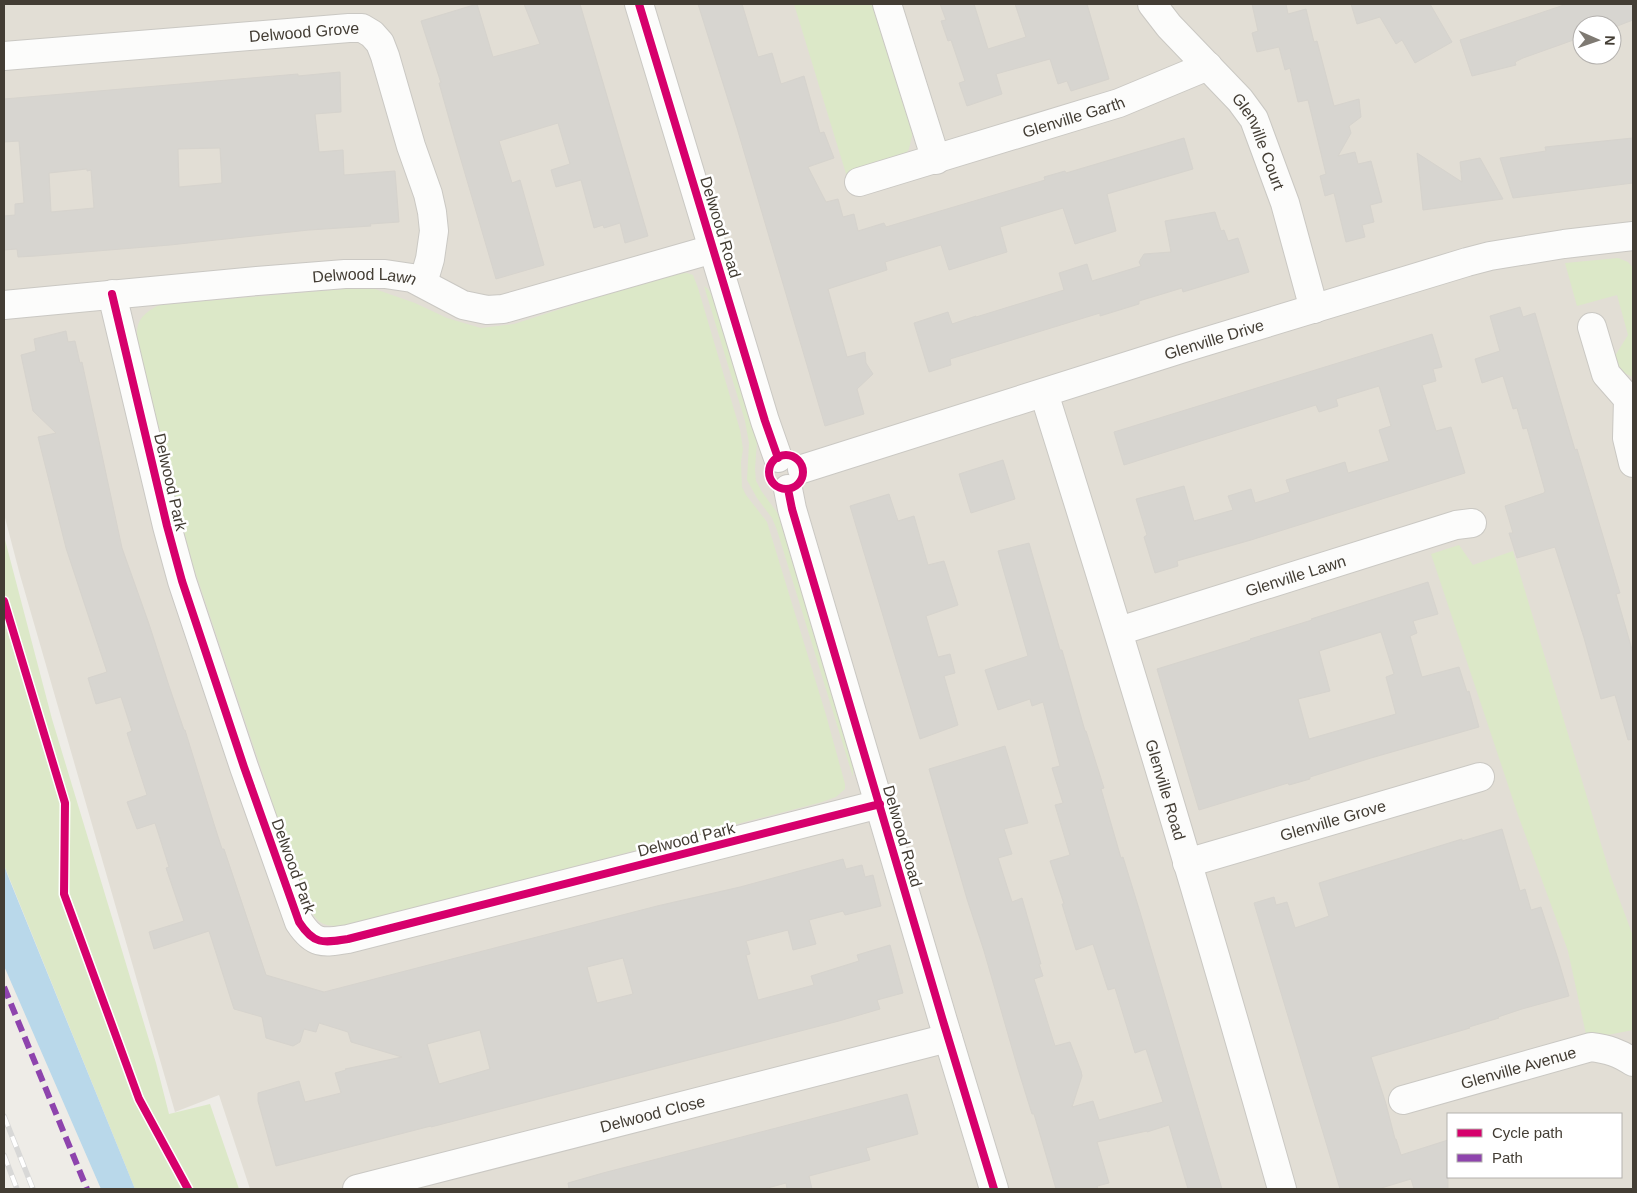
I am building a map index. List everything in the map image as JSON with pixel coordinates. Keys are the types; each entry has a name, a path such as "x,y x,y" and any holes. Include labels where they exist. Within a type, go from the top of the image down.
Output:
{"street":[{"name":"Delwood Road","path":"639,4 767,429 778,458 793,457 799,462 792,509 994,1189"},
{"path":"887,4 936,160"},
{"name":"Glenville Court","path":"1152,4 1170,26 1240,100 1254,119 1285,203 1314,309"},
{"name":"Delwood Grove","path":"4,56 362,28 372,34 380,43 431,206 434,231 430,259 423,283"},
{"name":"Glenville Garth","path":"859,182 1120,103 1208,66"},
{"name":"Glenville Drive","path":"795,479 1044,393 1430,272 1490,256 1584,241 1633,236"},
{"name":"Delwood Lawn","path":"4,305 345,274 385,274 402,275 423,283 463,305 486,310 503,310 713,249"},
{"name":"Delwood Park","path":"112,294 182,581 244,767 297,916 307,935 316,940 328,942 348,939 880,804"},
{"path":"1592,327 1606,374 1631,398 1627,438 1633,463"},
{"name":"Glenville Road","path":"1044,393 1119,631 1282,1189"},
{"name":"Glenville Lawn","path":"1119,631 1456,525 1472,523"},
{"name":"Glenville Grove","path":"1187,863 1480,778"},
{"name":"Delwood Close","path":"357,1189 948,1038"},
{"name":"Glenville Avenue","path":"1403,1100 1591,1047 1606,1048 1617,1052 1633,1062"}],"shaded area":[{"path":"4,4 1633,4 1633,1189 250,1189 219,1095 175,1112 4,514"}],"green space":[{"path":"794,4 876,4 913,132 909,149 904,156 847,177"},
{"path":"1618,258 1628,262 1633,268 1633,377 1621,370 1617,373 1613,359 1628,335 1617,295 1577,306 1565,263"},
{"path":"687,273 693,275 698,288 740,430 743,449 741,462 742,487 767,522 826,715 845,789 836,797 822,802 346,926 330,926 320,922 316,919 305,900 193,565 165,462 138,342 138,324 144,315 159,305 372,288 415,303 447,318 481,328 514,324 669,274"},
{"path":"704,286 713,297 757,442 756,481 779,515 851,756 853,777 777,530 772,518 757,498 747,480 749,443 745,421"},
{"path":"4,536 52,719 156,1063 169,1114 210,1104 239,1189 135,1189 4,865"},
{"path":"1459,545 1473,565 1513,551 1611,877 1633,936 1633,1030 1587,1039 1568,951 1518,815 1431,554"}],"water":[{"path":"4,865 135,1189 101,1189 4,966"}],"building":[{"path":"477,4 493,57 540,44 524,4 580,4 648,236 625,243 620,223 604,228 603,225 594,228 581,180 556,187 551,170 570,164 558,123 499,141 512,183 520,180 544,265 496,279 439,83 441,83 421,21"},
{"path":"698,4 742,4 758,57 772,53 781,84 804,76 820,133 824,132 834,158 808,167 826,202 838,199 843,217 854,214 858,231 884,223 886,227 1045,180 1044,177 1065,171 1066,173 1184,138 1193,169 1107,194 1116,231 1075,244 1063,208 1000,227 1007,252 949,270 941,245 885,262 887,270 828,289 847,357 865,352 866,363 873,374 857,389 864,414 825,426 737,128"},
{"path":"940,4 974,4 988,49 1026,37 1015,4 1087,4 1109,79 1071,91 1067,81 1058,84 1050,59 996,74 1002,94 967,106 959,83 965,81 951,40 948,41 941,21 946,20"},
{"path":"1252,4 1286,4 1288,14 1306,9 1314,42 1317,41 1334,106 1359,99 1361,117 1349,126 1351,133 1338,156 1355,152 1358,164 1371,161 1382,202 1370,205 1374,222 1362,225 1365,237 1346,242 1334,193 1325,196 1320,176 1326,174 1308,100 1298,102 1290,68 1285,70 1279,47 1257,52 1252,33 1258,31"},
{"path":"1351,4 1430,4 1452,42 1415,63 1402,40 1396,44 1380,17 1357,24"},
{"path":"1567,4 1633,4 1633,20 1622,24 1622,15 1572,15 1572,41 1523,58 1515,62 1516,65 1472,76 1460,40"},
{"path":"340,72 341,112 315,114 319,152 343,150 344,175 395,171 399,222 170,245 36,256 18,257 17,249 4,250 4,216 15,215 15,204 24,203 19,141 4,142 4,99 298,74 298,76","holes":["220,148 222,183 179,187 178,149","87,169 87,171 91,170 94,208 51,212 49,173"]},
{"path":"1633,138 1633,183 1513,198 1500,158 1546,151 1545,147"},
{"path":"1417,153 1462,182 1460,162 1480,158 1503,199 1423,210"},
{"path":"1215,212 1221,231 1224,230 1228,241 1238,238 1249,272 1183,292 1182,288 1139,301 1139,304 1100,316 1100,313 950,359 951,365 929,372 914,323 948,312 952,324 1064,290 1059,273 1087,264 1092,281 1141,266 1139,262 1144,254 1171,252 1165,221"},
{"path":"1520,307 1523,317 1535,313 1575,450 1577,449 1620,593 1616,594 1633,653 1633,739 1628,740 1615,695 1601,699 1555,547 1517,558 1509,533 1513,533 1505,506 1544,493 1545,491 1527,428 1523,429 1517,408 1513,409 1503,376 1482,383 1475,359 1500,351 1490,316"},
{"path":"66,331 68,342 75,341 80,363 82,362 122,548 185,730 222,849 224,849 266,975 324,992 657,906 740,887 843,859 846,869 862,865 865,877 873,875 881,906 845,915 843,911 809,920 816,944 793,950 788,930 746,941 750,954 746,955 758,1000 814,985 811,976 859,961 857,955 890,945 903,993 877,1000 880,1009 839,1021 276,1166 258,1101 258,1093 299,1081 305,1102 341,1093 335,1073 345,1069 402,1057 351,1042 348,1032 319,1023 316,1032 304,1029 300,1042 293,1046 266,1038 262,1017 234,1009 209,931 154,949 149,932 184,921 166,868 169,867 155,823 137,829 127,802 147,795 127,733 132,731 121,697 96,704 88,678 107,672 66,548 38,437 56,433 33,411 21,355 36,351 34,339","holes":["623,958 633,994 597,1003 587,967","480,1030 490,1069 439,1084 427,1044"]},
{"path":"1432,334 1442,367 1433,369 1436,381 1422,385 1436,431 1451,427 1465,473 1251,540 1177,561 1178,566 1155,573 1144,537 1147,535 1136,499 1184,486 1194,521 1233,510 1228,496 1251,489 1255,503 1290,492 1286,480 1345,462 1348,473 1389,461 1379,430 1391,426 1379,386 1336,399 1338,406 1319,412 1316,405 1124,465 1114,432"},
{"path":"1003,460 1015,499 971,513 959,474"},
{"path":"889,494 898,521 914,516 928,565 944,561 958,605 926,616 938,657 950,654 955,673 944,676 958,725 920,739 850,506"},
{"path":"1029,543 1060,650 1062,650 1085,731 1104,788 1101,789 1121,858 1123,857 1140,912 1222,1189 1188,1189 1169,1125 1147,1132 1097,1142 1109,1183 1097,1186 1098,1189 1056,1189 967,899 929,769 1005,746 1028,823 1004,829 1012,854 998,858 1012,902 1022,898 1043,976 1034,979 1055,1046 1070,1042 1081,1071 1082,1076 1072,1107 1093,1101 1099,1120 1163,1102 1146,1049 1135,1053 1115,988 1108,990 1093,944 1076,950 1062,904 1064,904 1050,861 1070,855 1055,805 1063,803 1052,768 1060,766 1043,702 1032,706 1030,699 998,710 985,670 1028,656 998,551"},
{"path":"1428,582 1438,614 1413,621 1417,633 1410,636 1422,677 1459,667 1467,692 1469,691 1479,727 1371,758 1310,777 1310,779 1289,785 1288,783 1199,810 1157,669","holes":["1381,632 1394,674 1386,677 1396,714 1309,739 1298,699 1330,691 1319,651"]},
{"path":"1502,829 1520,891 1525,889 1531,910 1541,907 1569,996 1371,1057 1401,1155 1447,1140 1448,1189 1414,1189 1411,1179 1378,1189 1340,1189 1254,903 1274,897 1276,905 1287,902 1295,928 1329,916 1319,883 1462,839 1462,841"},
{"path":"907,1094 918,1134 866,1148 870,1160 809,1176 812,1189 787,1189 786,1183 764,1189 569,1189 568,1183 603,1173"}],"railway":[{"path":"4,1116 33,1189"},
{"path":"4,1155 17,1189"}],"marked path":[{"path":"4,987 87,1189"}],"cycle path":[{"path":"639,4 765,421 778,458"},
{"path":"112,294 167,526 182,581 244,767 299,922 309,935 315,939 320,941 348,939 880,804"},
{"path":"786,455 798,460 803,472 798,484 786,489 774,484 769,472 774,460 786,455"},
{"path":"788,489 792,509 994,1189"},
{"path":"4,601 65,803 64,894 139,1099 188,1189"}]}
